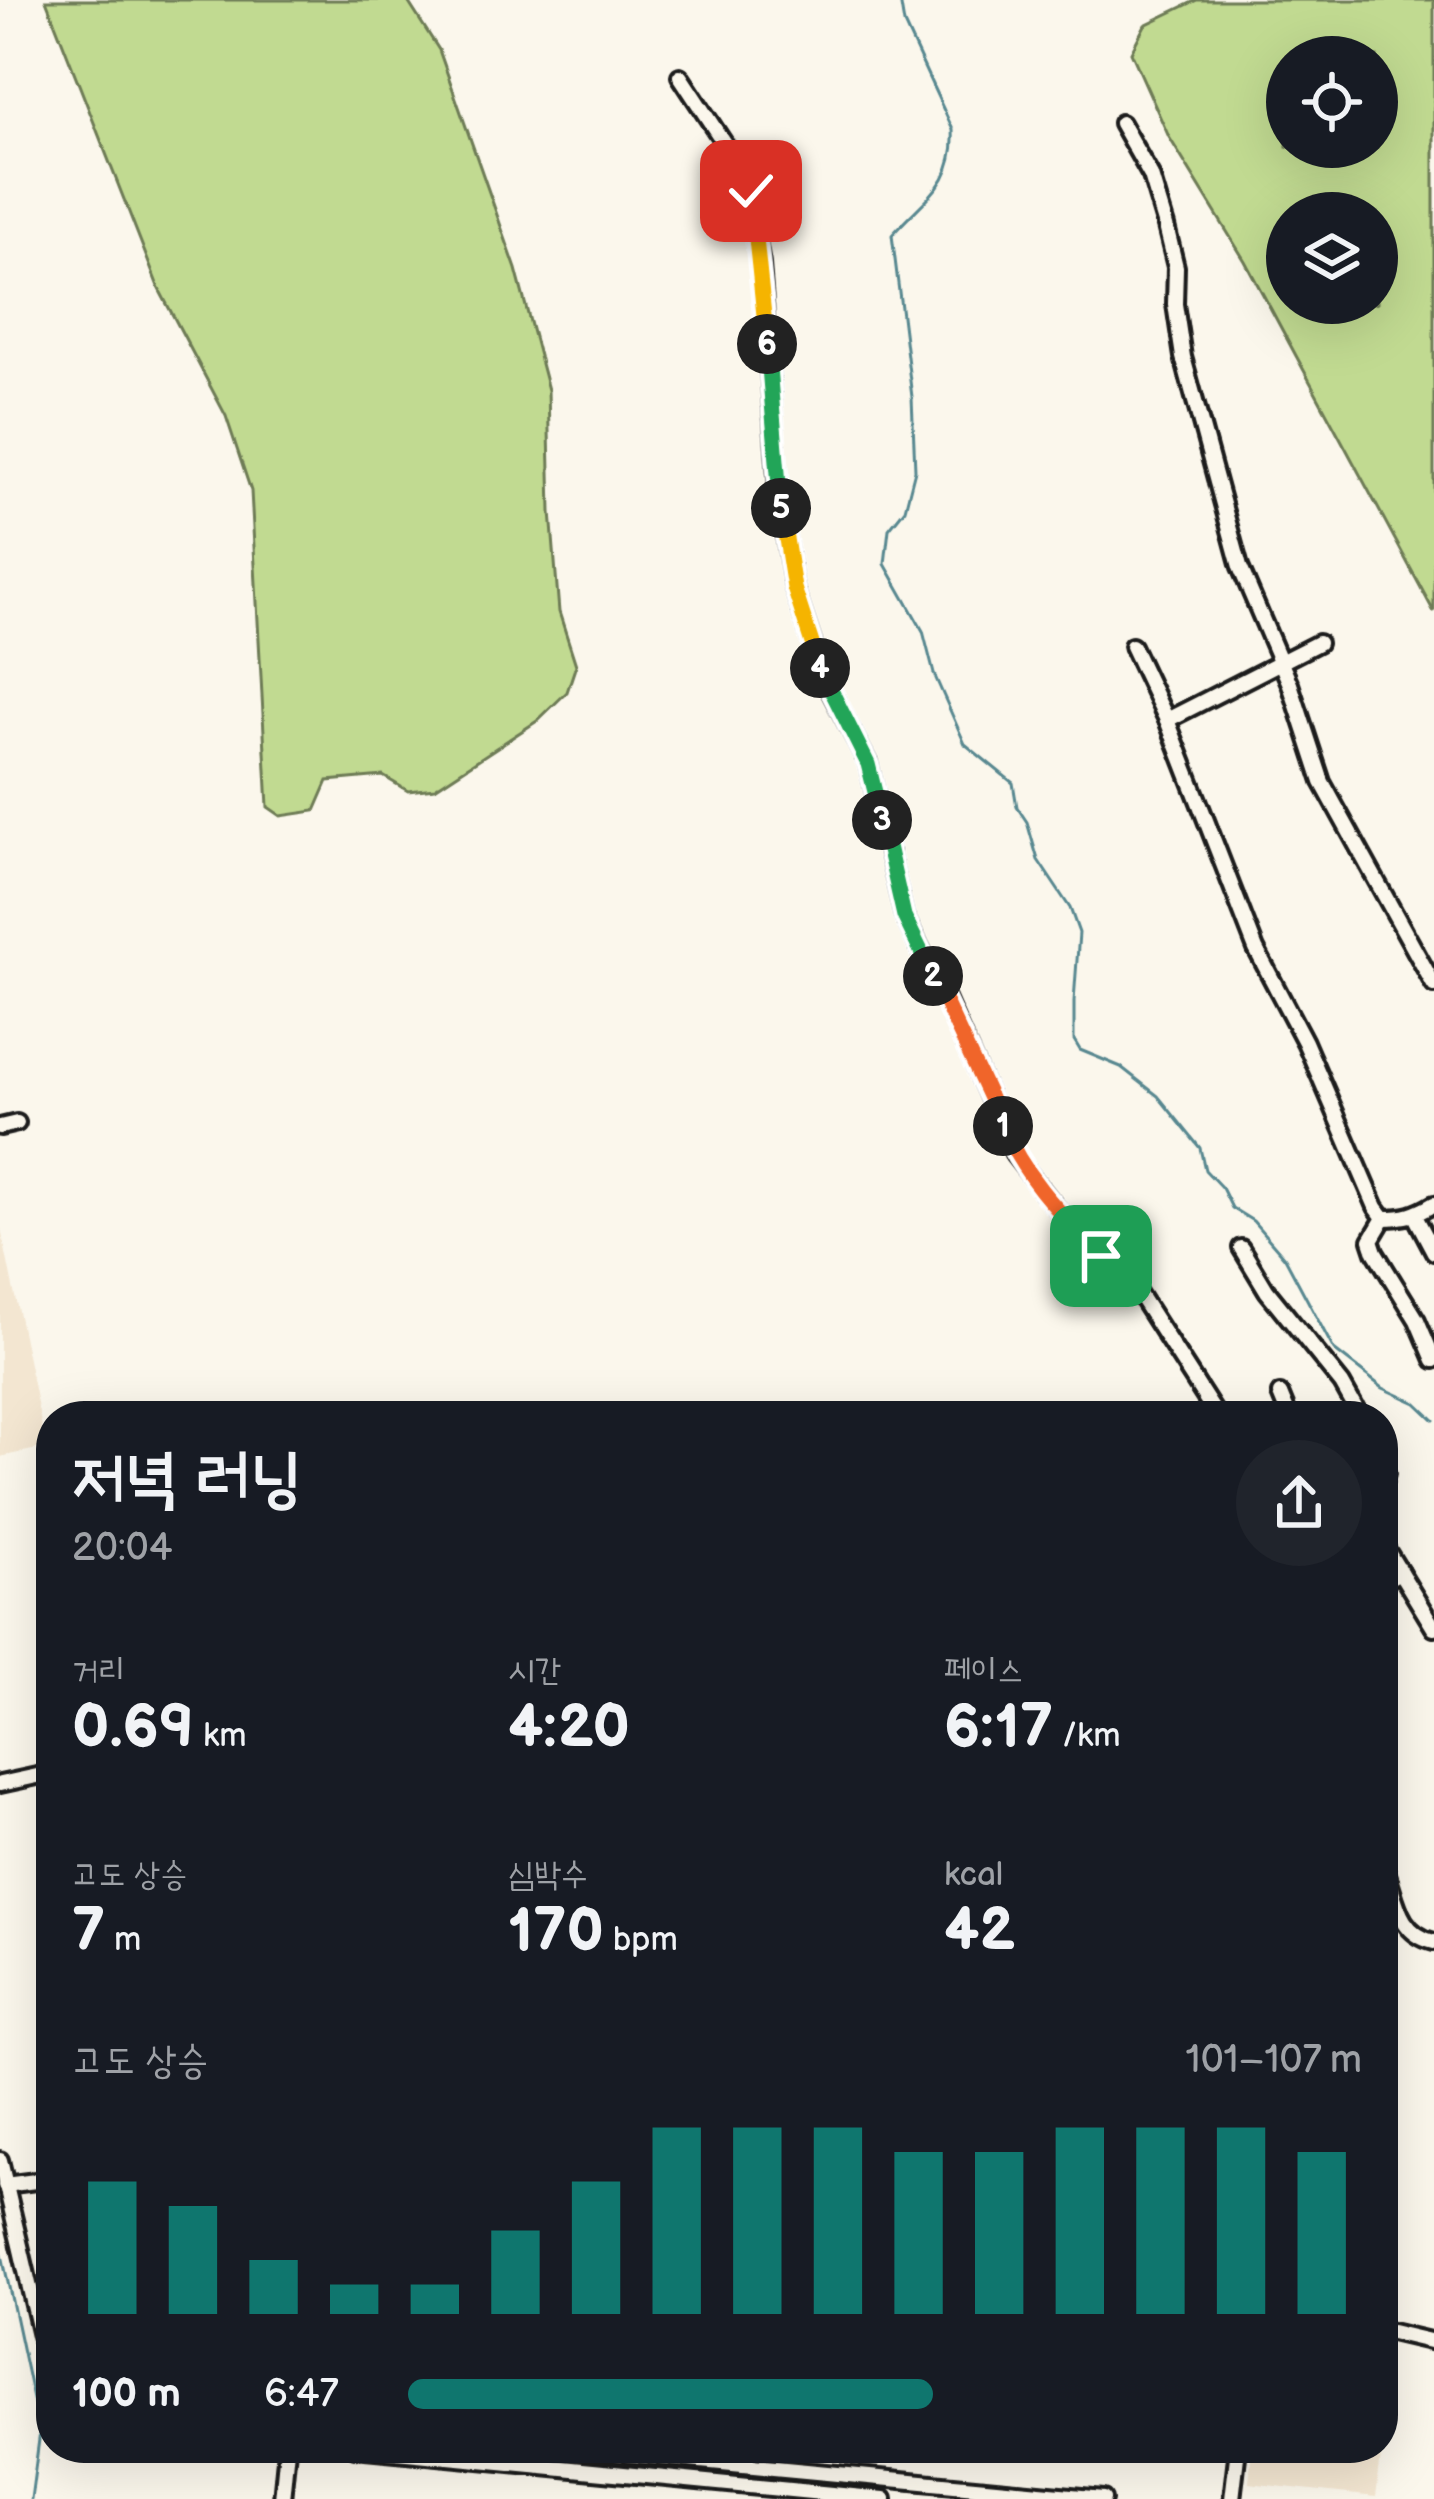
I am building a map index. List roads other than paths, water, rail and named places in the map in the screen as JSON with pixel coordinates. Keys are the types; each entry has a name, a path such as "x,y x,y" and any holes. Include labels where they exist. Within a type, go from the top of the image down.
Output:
{"street":[{"path":"680,76 751,191 779,501 794,588 824,681 868,764 904,916 1015,1156 1071,1226 1135,1288 1207,1401"},
{"path":"1121,123 1151,176 1166,226 1176,267 1174,304 1193,405 1240,567 1280,661 1322,782 1434,985"},
{"path":"1166,720 1318,643"},
{"path":"1132,646 1256,949 1305,1042 1384,1218"},
{"path":"0,1127 17,1123"},
{"path":"1384,1218 1415,1216 1434,1204"},
{"path":"1415,1216 1434,1252"},
{"path":"1384,1218 1371,1240 1375,1252 1417,1320 1434,1360"},
{"path":"1241,1248 1352,1401"},
{"path":"1280,1394 1283,1401"},
{"path":"1398,1569 1434,1628"},
{"path":"0,1784 36,1776"},
{"path":"1398,1909 1402,1921 1422,1939 1434,1942"},
{"path":"0,2160 36,2315"},
{"path":"5,2185 36,2181"},
{"path":"1398,2334 1434,2342"},
{"path":"282,2499 286,2463"},
{"path":"530,2463 884,2499"},
{"path":"783,2463 1103,2499"},
{"path":"1232,2499 1236,2463"}],"waterway":[{"path":"900,0 904,24 953,130 953,149 936,189 892,235 912,397 915,470 905,509 889,529 885,564 923,631 934,674 965,744 1013,783 1017,807 1027,822 1038,860 1070,908 1079,933 1074,1040 1080,1050 1121,1067 1158,1096 1200,1148 1205,1170 1232,1208 1253,1221 1285,1258 1334,1350 1383,1388 1416,1403 1434,1420"},
{"path":"0,2245 36,2413"},
{"path":"31,2499 36,2462"}]}
